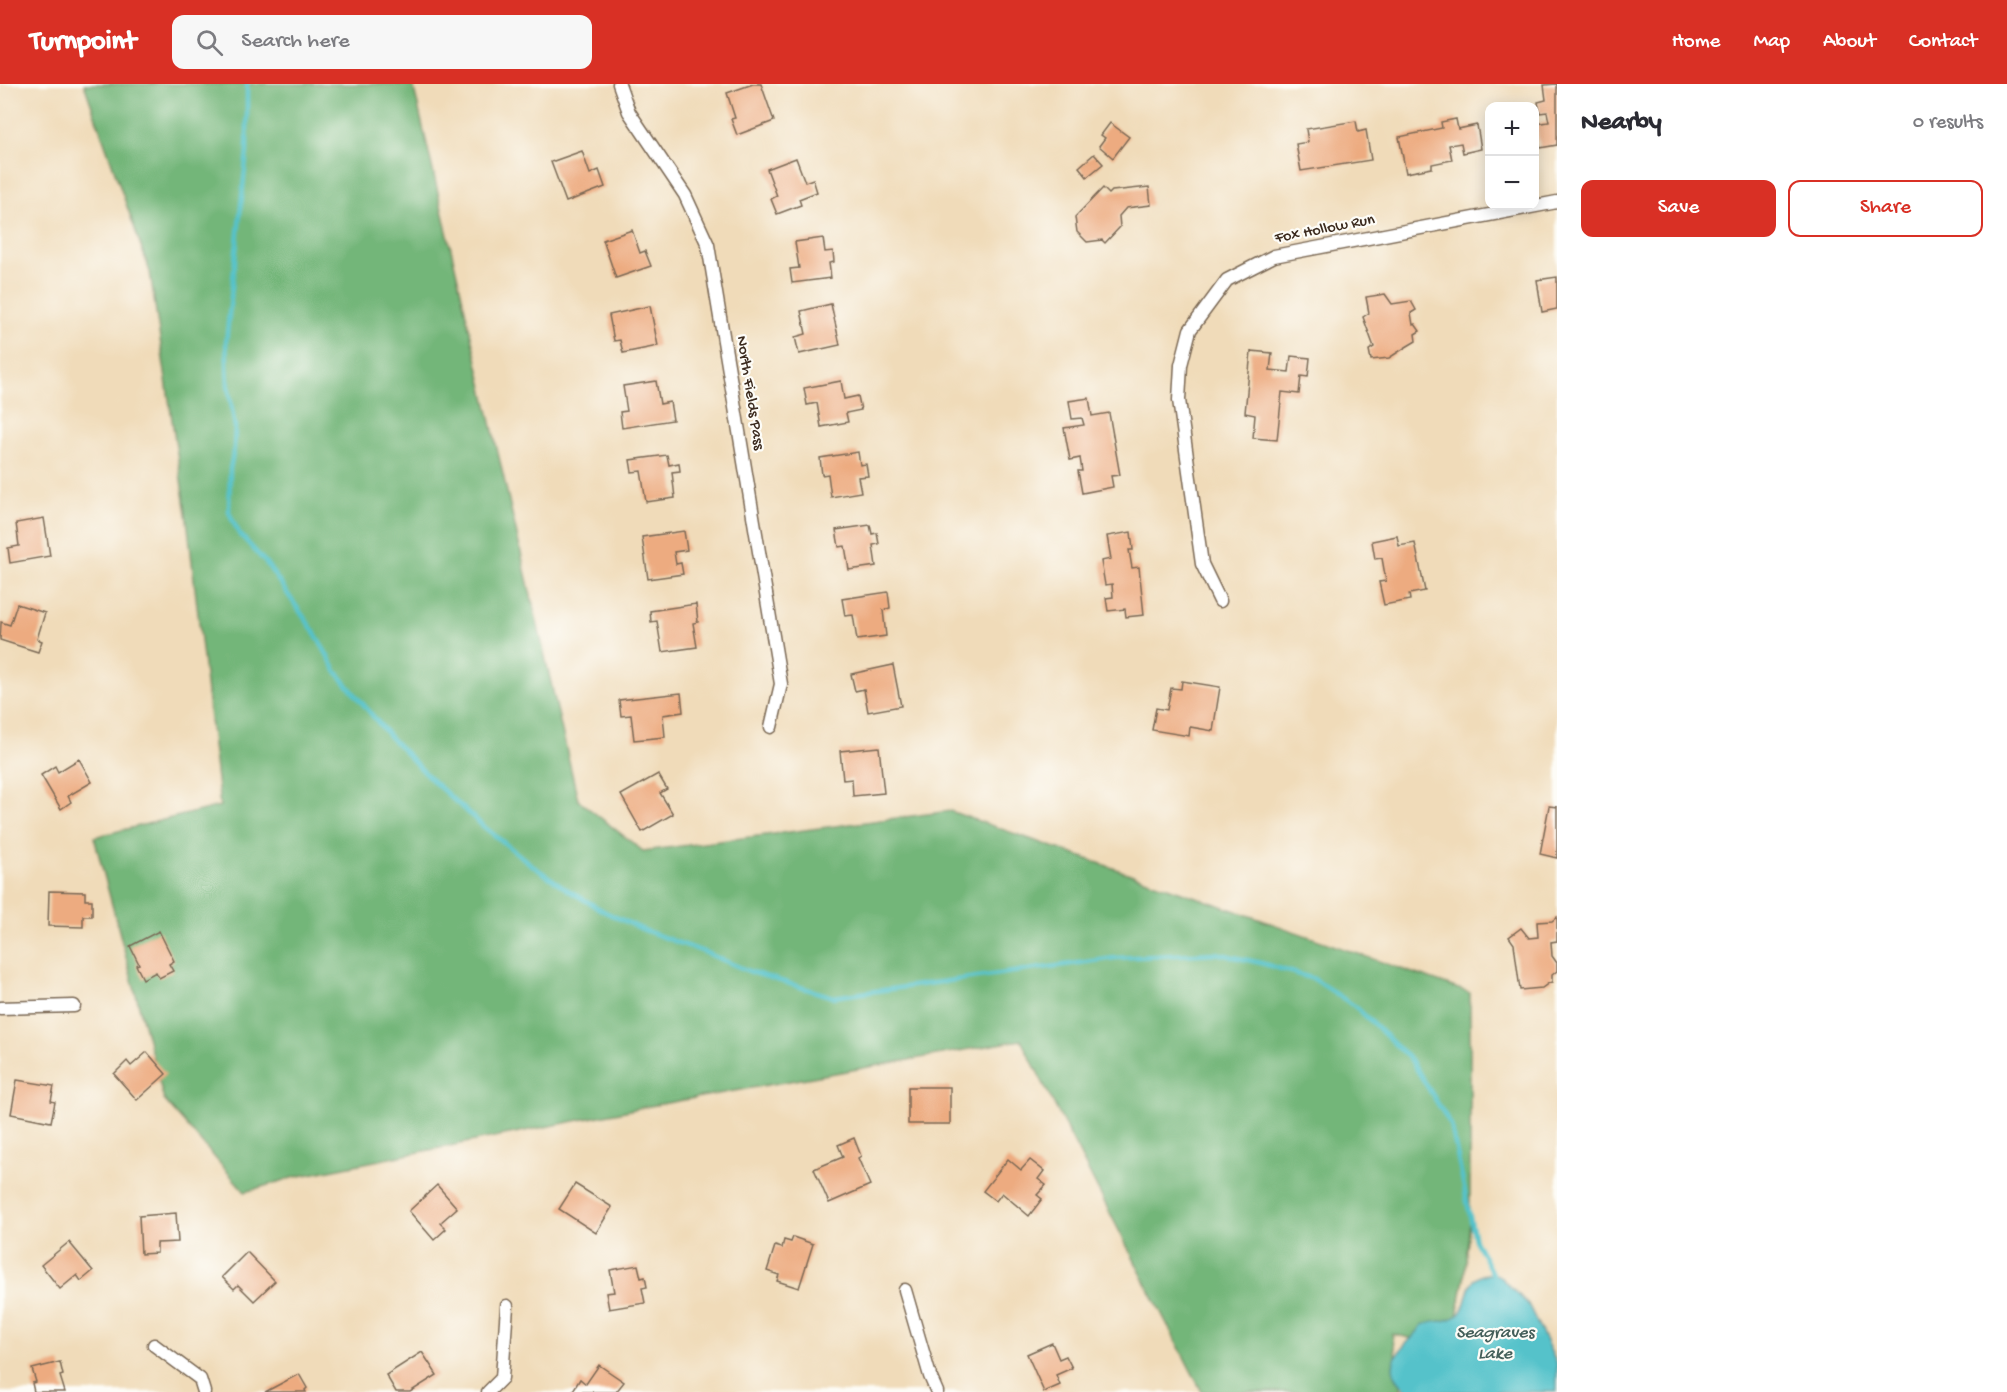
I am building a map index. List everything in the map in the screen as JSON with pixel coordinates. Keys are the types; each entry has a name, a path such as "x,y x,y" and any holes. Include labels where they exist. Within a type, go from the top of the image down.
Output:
{"street":[{"name":"North Fields Pass","path":"620,84 629,111 685,195 708,245 781,684 771,727"},
{"name":"Fox Hollow Run","path":"1220,601 1202,564 1179,400 1181,365 1190,330 1227,280 1274,256 1557,202"},
{"path":"0,1008 74,1006"},
{"path":"905,1290 930,1376 937,1392"},
{"path":"488,1392 502,1378 507,1306"},
{"path":"154,1346 200,1379 204,1392"}],"green space":[{"path":"84,84 413,84 578,800 643,851 950,811 1470,993 1470,1221 1464,1279 1451,1347 1392,1334 1402,1392 1202,1392 1021,1040 650,1106 295,1177 245,1192 164,1100 94,837 220,806 188,527 150,272"}],"water":[{"name":"Seagraves Lake","path":"1487,1274 1498,1275 1528,1304 1557,1364 1557,1392 1407,1392 1393,1369 1397,1355 1422,1325 1455,1317 1464,1306 1473,1281"}],"building":[{"path":"753,84 761,84 774,121 737,135 731,119 735,118 727,93"},
{"path":"1557,84 1557,145 1540,148 1539,124 1549,122 1547,112 1540,113 1538,102 1546,100 1544,85"},
{"path":"1456,119 1458,129 1477,125 1481,149 1463,153 1461,143 1449,145 1452,160 1432,164 1432,168 1406,173 1399,137 1442,128 1441,122"},
{"path":"1356,121 1358,132 1366,130 1371,160 1301,171 1296,144 1308,142 1306,129"},
{"path":"1110,123 1129,137 1113,158 1099,146 1105,138 1101,135"},
{"path":"582,151 590,174 599,170 605,187 566,202 551,162"},
{"path":"1094,154 1103,164 1087,177 1079,167"},
{"path":"796,158 805,182 813,179 817,192 799,199 801,205 777,214 771,199 777,196 767,169"},
{"path":"1149,187 1151,205 1126,208 1119,216 1120,227 1105,243 1102,240 1087,242 1077,232 1075,217 1103,188 1109,194 1112,191"},
{"path":"632,230 640,253 645,251 651,266 616,278 603,240"},
{"path":"823,238 825,252 833,251 834,262 829,263 831,278 792,283 790,269 799,268 795,242"},
{"path":"1557,277 1557,309 1542,312 1537,280"},
{"path":"1385,294 1392,304 1411,301 1416,310 1411,313 1413,325 1415,324 1420,331 1415,334 1416,341 1389,358 1371,360 1369,350 1374,347 1363,317 1369,313 1366,297"},
{"path":"831,304 840,345 799,354 795,337 806,334 801,311"},
{"path":"650,306 658,346 623,353 620,340 614,341 609,315"},
{"path":"1251,351 1272,353 1270,370 1289,372 1291,356 1310,358 1308,377 1301,376 1299,394 1282,392 1277,440 1253,438 1255,415 1245,413"},
{"path":"656,381 660,404 670,402 673,420 622,428 620,412 627,411 623,386"},
{"path":"841,381 844,399 858,396 861,410 846,413 848,422 821,427 817,403 807,405 804,388"},
{"path":"1089,398 1092,416 1109,413 1120,475 1111,476 1113,487 1082,493 1078,471 1082,471 1080,458 1070,460 1064,428 1084,425 1082,418 1072,419 1069,401"},
{"path":"858,452 860,465 866,464 868,476 858,477 861,492 831,497 828,474 822,475 820,458"},
{"path":"667,455 669,465 679,463 680,471 672,472 675,498 646,502 641,471 632,472 630,460"},
{"path":"44,518 50,556 10,563 8,548 19,546 16,523"},
{"path":"870,525 872,534 877,533 879,544 873,545 876,566 849,570 845,546 839,547 836,530"},
{"path":"684,531 687,550 674,552 676,564 681,563 683,574 648,579 642,537"},
{"path":"1131,532 1133,550 1129,550 1132,568 1139,567 1144,615 1126,617 1125,609 1108,611 1106,598 1113,597 1112,584 1105,585 1101,561 1111,559 1107,536"},
{"path":"1397,536 1399,546 1415,543 1425,591 1409,594 1410,600 1384,605 1379,582 1386,581 1382,558 1375,559 1372,541"},
{"path":"888,592 890,608 883,610 886,636 857,640 853,615 845,616 842,599"},
{"path":"17,604 45,613 37,639 42,641 38,652 0,640 1,622 10,625"},
{"path":"696,604 698,622 693,623 697,647 662,652 657,621 651,622 650,611"},
{"path":"893,665 901,706 868,712 864,689 855,691 851,674"},
{"path":"1182,681 1220,687 1213,731 1190,727 1189,736 1152,730 1156,708 1167,710 1171,688 1181,689"},
{"path":"681,693 683,712 663,715 665,737 634,740 631,715 621,716 619,700"},
{"path":"879,747 884,793 853,796 852,779 843,780 840,751"},
{"path":"79,759 92,782 68,796 71,802 61,809 41,775 55,766 58,772"},
{"path":"658,774 667,789 660,793 673,814 642,832 621,795"},
{"path":"1549,806 1557,807 1557,858 1540,854"},
{"path":"49,891 85,892 85,900 92,900 92,916 83,916 83,927 48,926"},
{"path":"1557,917 1557,941 1551,942 1552,956 1557,963 1557,971 1552,975 1552,982 1542,988 1520,990 1514,944 1509,937 1521,928 1529,938 1538,937 1537,922 1552,921"},
{"path":"159,931 174,961 169,964 173,971 159,978 156,972 143,979 130,946"},
{"path":"147,1052 166,1074 137,1100 114,1074 127,1061 131,1066"},
{"path":"17,1080 54,1086 51,1101 55,1102 51,1122 11,1114"},
{"path":"908,1087 950,1087 950,1124 908,1124"},
{"path":"854,1138 861,1156 858,1158 870,1185 829,1203 814,1169 843,1157 838,1145"},
{"path":"1008,1159 1021,1170 1030,1160 1044,1171 1038,1179 1046,1185 1037,1195 1042,1199 1029,1216 1002,1193 996,1201 983,1191"},
{"path":"575,1184 612,1207 596,1233 559,1209"},
{"path":"437,1185 457,1208 440,1223 446,1229 434,1240 409,1211"},
{"path":"176,1213 178,1242 157,1243 157,1253 141,1254 139,1216"},
{"path":"793,1237 813,1244 799,1288 777,1281 779,1275 767,1271 775,1246 782,1248 784,1240 791,1242"},
{"path":"69,1242 93,1271 81,1281 77,1275 60,1289 41,1265"},
{"path":"247,1252 275,1281 254,1301 238,1285 234,1289 222,1277"},
{"path":"638,1265 641,1278 645,1277 647,1287 642,1288 645,1303 609,1309 606,1293 614,1292 610,1270"},
{"path":"1052,1343 1059,1359 1066,1356 1072,1368 1056,1375 1060,1385 1044,1392 1027,1354"},
{"path":"422,1352 437,1375 410,1392 396,1392 386,1375"},
{"path":"60,1362 63,1375 60,1376 65,1392 34,1392 32,1383 36,1382 32,1369"},
{"path":"599,1365 624,1382 616,1392 572,1392 580,1379 586,1384"},
{"path":"299,1374 307,1388 306,1392 265,1392"}],"waterway":[{"path":"247,84 247,151 226,342 228,385 235,427 230,469 229,512 238,532 266,563 315,633 336,671 390,737 435,783 533,866 605,912 644,930 751,972 833,997 1115,958 1216,953 1261,963 1314,979 1356,1007 1411,1060 1451,1125 1475,1240 1493,1275"}]}
